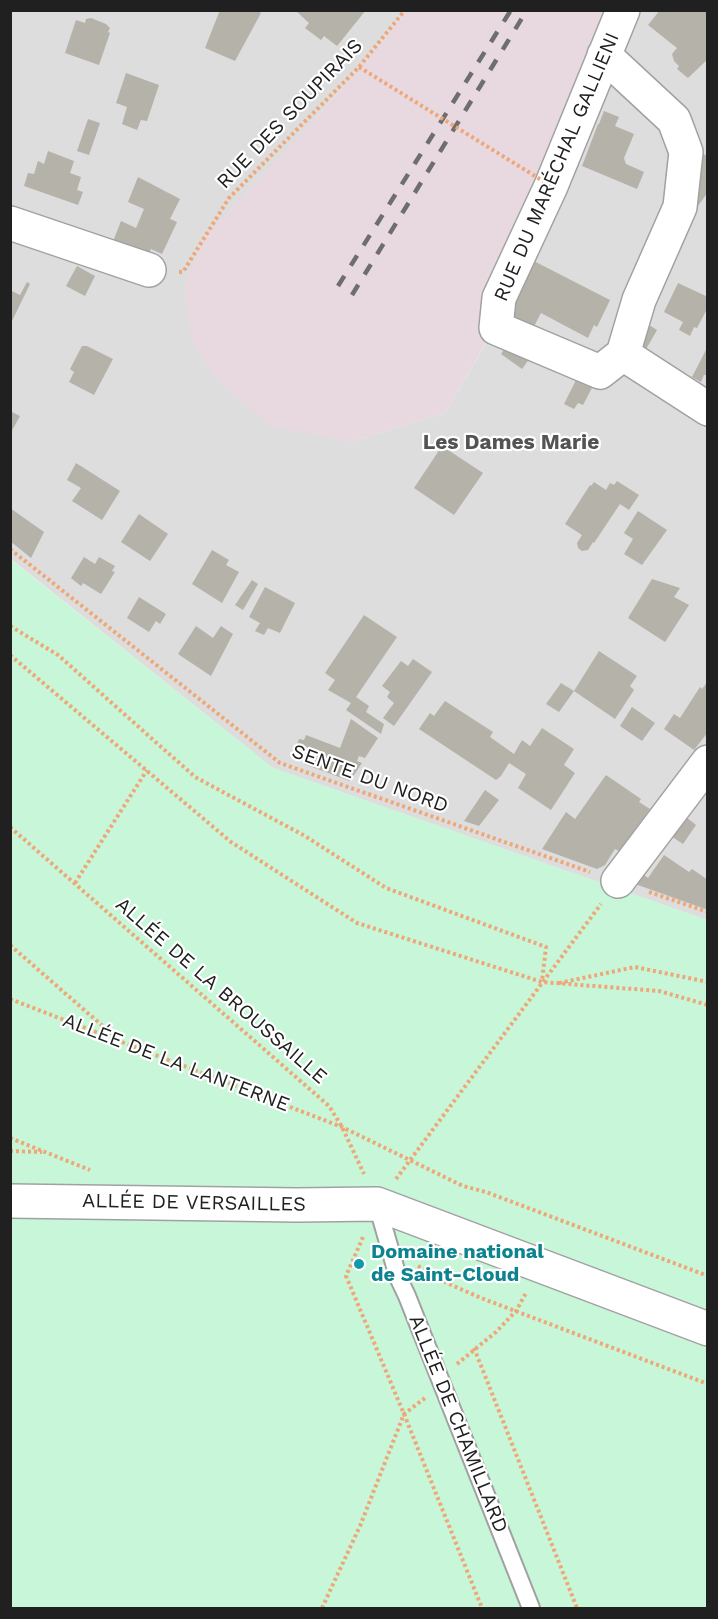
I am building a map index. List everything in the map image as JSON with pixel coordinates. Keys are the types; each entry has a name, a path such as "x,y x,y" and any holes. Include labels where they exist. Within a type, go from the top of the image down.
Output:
{"street":[{"name":"RUE DU MARÉCHAL GALLIENI","path":"623,10 551,186 499,298 496,328 600,372 623,354"},
{"path":"604,55 674,120 686,152 680,207 639,300 623,354 708,409"},
{"path":"10,223 149,270"},
{"path":"618,881 708,762"},
{"name":"ALLÉE DE VERSAILLES","path":"10,1201 377,1204"},
{"path":"377,1204 708,1329"}],"lane":[{"name":"ALLÉE DE CHAMILLARD","path":"377,1204 398,1277 531,1608"}],"path":[{"name":"RUE DES SOUPIRAIS","path":"183,272 229,198 359,67 405,10"},
{"path":"359,67 551,186"},
{"name":"SENTE DU NORD","path":"10,549 280,763 708,912"},
{"path":"10,626 58,655 195,777 305,836 386,888 546,947 542,982"},
{"path":"10,655 231,842 357,924 542,982 659,991 708,1005"},
{"path":"75,883 147,771"},
{"name":"ALLÉE DE LA BROUSSAILLE","path":"10,827 329,1106 342,1127 377,1204"},
{"path":"482,1608 346,1276 377,1204 618,881"},
{"path":"10,945 117,1039"},
{"path":"554,984 635,967 708,982"},
{"name":"ALLÉE DE LA LANTERNE","path":"10,999 342,1127 463,1186 486,1192 708,1276"},
{"path":"10,1138 94,1172"},
{"path":"10,1151 46,1152"},
{"path":"412,1257 418,1266 447,1283 708,1384"},
{"path":"441,1385 459,1362 496,1332 516,1311 529,1286 534,1263"},
{"path":"474,1348 577,1608"},
{"path":"322,1608 360,1526 404,1414"}],"shaded area":[{"path":"10,11 407,11 316,118 350,442 445,413 491,335 615,11 707,11 707,920 273,768 11,559"},
{"path":"407,11 615,11 491,334 445,413 350,442 271,426 217,380 193,343 184,287 203,238 316,118"}],"green space":[{"name":"Domaine national de Saint-Cloud","path":"10,559 273,768 707,920 707,1608 11,1608"}],"building":[{"path":"220,10 256,10 261,13 235,61 205,48"},
{"path":"295,10 366,10 337,46 324,36 321,40 305,28 309,23"},
{"path":"660,10 708,10 708,59 688,78 677,69 679,66 674,61 672,54 677,48 648,25"},
{"path":"91,18 110,28 99,65 65,53 76,20 85,23 86,19"},
{"path":"126,73 159,85 147,121 141,120 137,130 122,124 127,107 116,103"},
{"path":"604,111 619,117 615,126 634,134 624,158 626,164 644,172 637,189 582,166"},
{"path":"88,119 100,123 89,155 77,151"},
{"path":"692,150 708,156 708,192 688,220"},
{"path":"48,151 74,161 70,173 81,177 77,190 83,192 78,205 24,186 28,173 34,174 38,161 44,164"},
{"path":"138,177 180,199 170,219 177,222 162,254 151,249 146,260 112,244 121,221 136,228 144,209 128,202"},
{"path":"526,257 610,300 597,327 594,325 588,338 541,313 530,334 504,322"},
{"path":"77,266 95,276 85,296 66,286"},
{"path":"27,282 30,284 10,325 10,290 20,295"},
{"path":"678,283 708,297 708,307 690,336 679,330 683,322 664,312"},
{"path":"641,320 657,330 641,358"},
{"path":"82,346 87,346 113,359 94,395 69,382 74,372 70,369"},
{"path":"506,346 535,351 522,369 501,354"},
{"path":"708,346 708,375 704,375 701,382 692,377"},
{"path":"579,374 595,382 583,405 578,403 574,409 564,404"},
{"path":"10,411 20,416 10,434"},
{"path":"442,446 483,473 454,515 414,488"},
{"path":"76,463 120,491 102,520 72,501 81,488 67,480"},
{"path":"617,481 639,495 629,510 620,504 594,543 588,550 582,551 578,548 577,543 582,535 565,524 590,485 594,482 606,490 610,483 614,485"},
{"path":"10,508 44,532 31,558 10,541"},
{"path":"638,511 667,530 642,565 624,554 633,539 624,533"},
{"path":"139,514 168,534 150,561 121,542"},
{"path":"212,550 229,560 226,565 239,572 222,603 192,584"},
{"path":"84,557 95,564 99,557 115,566 112,571 115,572 101,594 83,583 81,586 71,578"},
{"path":"652,579 680,588 674,597 689,605 665,642 628,618"},
{"path":"252,580 258,584 243,610 235,605"},
{"path":"265,587 295,603 280,633 268,628 264,635 255,631 260,623 249,617"},
{"path":"139,597 166,614 160,624 156,621 149,632 127,618"},
{"path":"364,615 397,637 356,697 369,706 366,712 384,724 381,734 346,710 351,703 328,690 335,680 325,673"},
{"path":"196,626 213,638 221,626 233,634 211,676 178,654"},
{"path":"599,651 637,676 630,686 634,690 615,719 574,691"},
{"path":"413,659 432,672 394,726 383,718 394,703 387,697 390,692 382,686 401,661 408,666"},
{"path":"708,681 708,732 694,750 664,729 674,714 680,718 700,687 702,689"},
{"path":"561,683 574,691 559,712 546,704"},
{"path":"445,701 493,732 490,737 514,754 522,740 530,746 542,728 574,749 564,765 575,773 551,810 518,788 526,774 509,763 496,780 419,729 430,713 434,716"},
{"path":"632,707 655,723 642,741 620,726"},
{"path":"351,719 378,738 365,758 359,756 357,761 362,763 350,781 304,764 307,755 311,756 313,750 297,744 299,739 304,740 306,735 340,748"},
{"path":"606,775 641,799 639,802 650,809 619,851 615,849 605,865 597,869 542,849 566,812 575,819"},
{"path":"485,790 499,800 479,826 464,821"},
{"path":"686,817 696,825 683,844 671,836"},
{"path":"664,855 689,872 692,869 708,880 708,910 635,884 643,874 648,878"}],"railway":[{"path":"338,286 511,10"},
{"path":"352,295 527,10"}],"place":[{"name":"Domaine national de Saint-Cloud","path":"359,1264"}],"district":[{"name":"Les Dames Marie","path":"511,443"}]}
